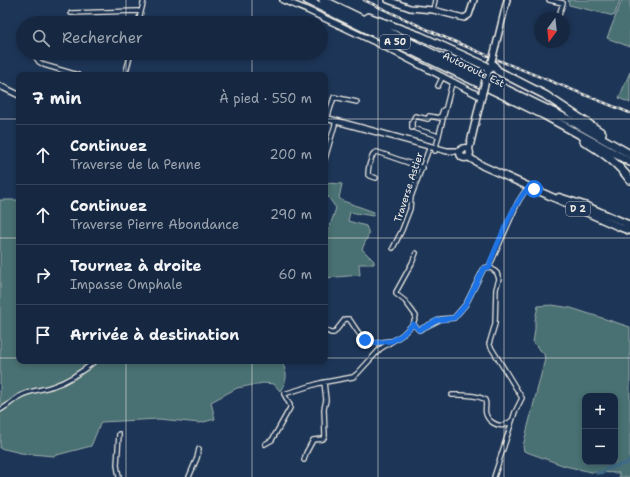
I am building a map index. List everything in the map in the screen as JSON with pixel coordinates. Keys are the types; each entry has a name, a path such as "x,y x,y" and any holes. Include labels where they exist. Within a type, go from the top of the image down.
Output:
{"highway":[{"name":"Autoroute Est","path":"307,0 572,129 630,162"},
{"name":"Autoroute Est","path":"325,0 574,123 630,154"},
{"path":"325,0 420,36 486,66 489,70"},
{"path":"477,62 491,61 498,71 545,95 630,154"},
{"path":"497,92 596,148 616,164 630,180"}],"main road":[{"path":"469,153 465,147 461,153 465,158 469,153 491,61"},
{"name":"D 2","path":"469,153 476,163 528,188 630,230"},
{"name":"D 2","path":"469,153 477,161 528,188 584,205 630,225"},
{"path":"557,197 615,223"}],"street":[{"path":"140,16 144,0"},
{"path":"283,0 319,16"},
{"path":"388,0 410,8 433,10 464,18 469,15 474,0"},
{"path":"433,10 435,0"},
{"path":"491,61 507,0"},
{"path":"549,0 563,3 560,12"},
{"path":"72,13 141,12"},
{"path":"328,20 482,95"},
{"path":"38,60 44,65 68,72"},
{"path":"126,72 129,60"},
{"path":"438,86 443,76"},
{"path":"435,149 445,109 454,82"},
{"path":"0,86 16,94"},
{"path":"328,113 334,97 357,102"},
{"path":"439,136 414,128 412,122 415,116 425,119 428,119 429,116 440,118 443,110 445,109"},
{"path":"328,119 450,154 461,153"},
{"path":"328,149 336,121"},
{"name":"Traverse Astier","path":"393,248 410,209 411,197 423,168 429,148"},
{"path":"376,178 368,176 368,170 371,158 374,153 377,152 423,168"},
{"path":"490,267 490,262 506,227 528,188"},
{"path":"265,444 272,440 290,408 284,394 324,382 353,377 380,349 402,335 413,324 416,316 405,301 396,294 396,292 416,253"},
{"path":"413,324 419,330 438,320 454,318 466,304 484,268 490,267"},
{"path":"490,267 497,273 499,279 496,289 495,324 489,344 521,396 521,403 512,420 494,477"},
{"path":"328,332 334,333 345,319 349,319 362,337 368,342 392,341"},
{"path":"0,410 19,396 54,386 81,373 92,364"},
{"path":"304,460 313,440 323,439 325,436 324,409 326,400 324,382"},
{"path":"452,395 467,395 484,399 486,402 485,410 487,416 496,424 505,425 512,420"},
{"path":"119,434 117,459 119,477"},
{"path":"189,477 197,458 198,449"}],"green space":[{"path":"568,0 620,0 614,16 569,5"},
{"path":"622,0 630,0 630,47 607,38"},
{"path":"630,72 630,103 619,98"},
{"path":"328,183 342,184 339,198 343,201 374,212 373,216 350,212 348,221 366,226 369,234 362,249 374,261 374,264 359,264 360,275 328,278 328,232 336,208 328,197"},
{"path":"0,200 16,200 16,364 282,364 285,369 286,380 280,391 274,384 263,383 237,388 211,402 215,419 200,423 159,419 101,422 91,446 53,456 21,453 0,448"},
{"path":"552,305 571,308 630,327 630,477 619,477 619,473 591,472 565,466 524,451 523,446 545,359 544,354 533,343 538,306"}],"waterway":[{"path":"606,469 625,464 630,461"},
{"path":"597,473 604,472"}],"railway":[{"path":"364,0 439,35 630,113"}],"route":[{"path":"365,340 372,343 392,341 402,335 413,324 419,330 438,320 454,318 466,304 484,268 490,267 490,262 518,202 525,191 530,187 534,189"}]}
